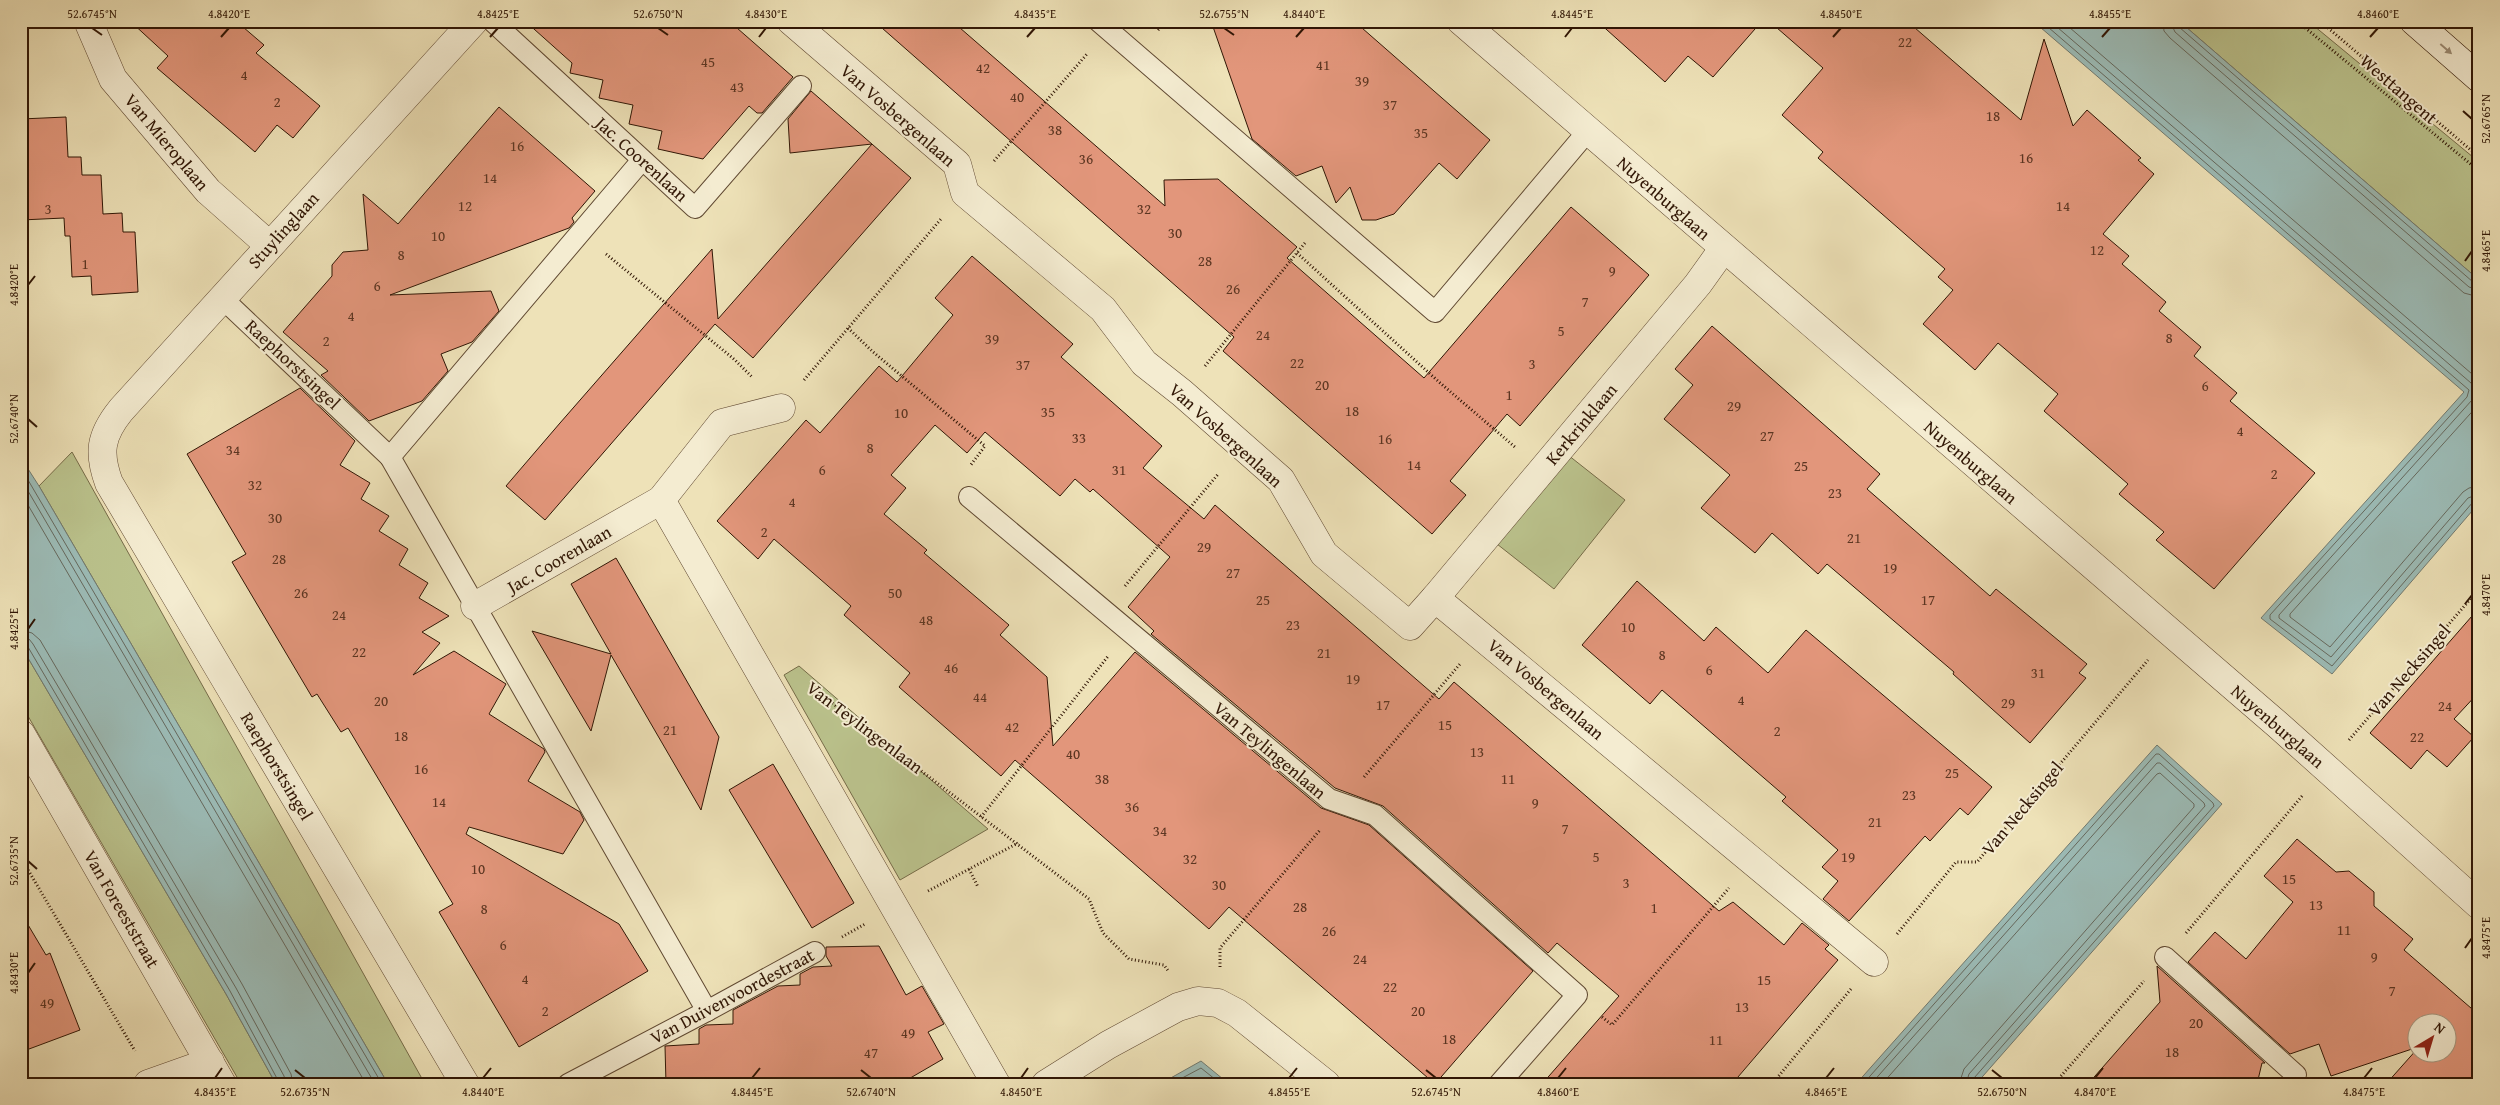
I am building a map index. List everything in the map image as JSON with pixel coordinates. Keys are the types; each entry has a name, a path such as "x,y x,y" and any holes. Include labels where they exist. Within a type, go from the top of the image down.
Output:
{"street":[{"name":"Van Mieroplaan","path":"88,21 113,79 208,191 269,245"},
{"name":"Stuylinglaan","path":"102,444 109,426 121,410 474,21"},
{"name":"Van Vosbergenlaan","path":"791,21 957,164 965,193 1103,309 1144,363 1182,393 1281,480 1324,554 1410,626 1435,598 1874,962"},
{"name":"Nuyenburglaan","path":"1461,21 1587,132 2172,634 2479,905"},
{"path":"2414,21 2479,78"},
{"name":"Kerkrinklaan","path":"1435,598 1698,284 1723,249"},
{"name":"Jac. Coorenlaan","path":"475,606 661,500 722,423 781,408"},
{"name":"Raephorstsingel","path":"102,444 102,465 109,484 465,1084"},
{"name":"Van Teylingenlaan","path":"661,500 996,1084"},
{"name":"Van Foreeststraat","path":"21,734 216,1073"},
{"path":"1046,1084 1108,1045 1178,1007 1193,1002 1218,1003 1237,1013 1326,1084"},
{"path":"150,1083 216,1073"}],"lane":[{"name":"Jac. Coorenlaan","path":"492,21 695,208 801,86"},
{"path":"1103,26 1325,220 1434,312 1587,132"},
{"path":"390,456 642,160"},
{"name":"Raephorstsingel","path":"222,298 390,456 475,606"},
{"name":"Van Teylingenlaan","path":"969,497 1329,799 1375,816 1577,996"},
{"path":"475,606 707,1011"},
{"name":"Van Duivenvoordestraat","path":"568,1084 815,952"},
{"path":"2165,957 2296,1081"},
{"path":"1499,1084 1577,996"}],"path":[{"path":"2297,21 2479,171"},
{"name":"Westtangent","path":"2320,21 2479,157"},
{"path":"580,233 735,360 781,408 926,234 965,193 1103,26"},
{"path":"1182,393 1325,220"},
{"path":"1297,254 1415,358 1439,382 1542,471"},
{"path":"848,328 872,351 985,446 958,480 969,497"},
{"path":"1105,612 1242,445"},
{"name":"Van Necksingel","path":"2054,1084 2479,589"},
{"path":"981,817 1128,632"},
{"name":"Van Necksingel","path":"1772,1084 1956,862 1977,862 2172,634"},
{"name":"Van Teylingenlaan","path":"808,684 1089,899 1103,933 1129,959 1164,965 1193,1002"},
{"name":"Van Duivenvoordestraat","path":"815,952 1018,843"},
{"path":"21,858 150,1083"},
{"path":"1577,996 1612,1025 1752,860"},
{"path":"969,869 978,887"}],"green space":[{"path":"2179,21 2308,21 2479,162 2479,280"},
{"path":"72,452 425,1084 388,1084 39,486"},
{"path":"1568,455 1625,500 1554,589 1497,544"},
{"path":"21,646 226,994 276,1084 241,1084 21,704"},
{"path":"799,666 988,829 900,880 784,675"}],"water":[{"path":"2033,21 2179,21 2479,280 2479,503 2332,674 2261,618 2464,392"},
{"path":"21,458 388,1084 276,1084 226,994 21,646"},
{"path":"2157,745 2222,804 1976,1084 1856,1084"},
{"path":"1201,1061 1229,1084 1160,1084"}],"building":[{"path":"130,21 236,21 264,45 256,53 320,106 293,138 277,125 255,152 157,68 168,56"},
{"path":"525,21 729,21 793,77 762,113 757,113 749,106 703,159 658,149 662,131 629,124 633,105 599,98 603,80 570,73 572,63"},
{"path":"874,21 952,21 1165,206 1164,180 1218,179 1297,247 1287,258 1424,378 1571,207 1649,275 1520,426 1507,414 1450,481 1466,495 1432,534 1223,351 1234,337"},
{"path":"1211,21 1354,21 1490,140 1457,179 1439,163 1394,214 1376,220 1362,220 1350,187 1336,203 1322,166 1296,176 1252,139"},
{"path":"1597,21 1762,21 1713,77 1688,56 1665,82"},
{"path":"1769,21 1907,21 2021,120 2044,39 2073,126 2087,110 2141,158 2138,160 2154,174 2103,234 2129,256 2122,264 2166,302 2159,311 2201,347 2194,356 2237,393 2230,401 2315,473 2214,589 2156,540 2164,532 2119,494 2128,484 2044,411 2058,394 1998,343 1975,370 1923,324 1953,290 1938,277 1945,269 1818,158 1823,152 1782,115 1823,68"},
{"path":"811,91 872,144 790,153 788,119"},
{"path":"499,107 595,191 572,218 574,222 569,228 390,295 491,291 499,311 472,342 441,354 448,371 422,401 369,421 321,375 328,371 283,332 332,276 332,265 343,252 368,250 363,194 398,224"},
{"path":"66,117 68,157 81,157 82,175 101,175 103,214 122,213 123,232 135,232 138,292 92,295 91,276 72,277 70,236 65,236 64,218 21,220 21,119"},
{"path":"872,144 911,178 753,358 715,324 545,520 506,486 712,249 718,319"},
{"path":"972,256 1073,344 1061,357 1162,446 1143,468 1204,519 1215,505 1439,699 1454,682 1719,911 1733,902 1784,945 1802,923 1829,945 1825,949 1838,960 1732,1084 1542,1084 1619,996 1557,943 1548,953 1383,806 1335,788 1151,634 1154,631 1128,607 1170,557 1093,489 1090,492 1075,479 1060,496 985,432 967,453 935,425 891,475 906,488 884,514 927,550 924,553 1009,625 1000,635 1047,677 1053,746 1135,652 1321,808 1369,825 1533,971 1435,1084 1229,907 1209,929 1015,760 1001,776 899,687 910,673 844,615 851,606 774,539 758,559 717,521 806,420 820,433 879,366 897,382 953,315 935,298"},
{"path":"1712,326 1880,474 1867,489 1990,596 1996,589 2087,664 2079,673 2086,678 2030,743 1953,674 1954,672 1827,564 1818,574 1772,533 1755,553 1701,508 1730,475 1664,419 1693,385 1675,369"},
{"path":"300,388 355,441 340,465 370,483 361,499 389,516 379,531 408,549 399,565 428,583 419,598 449,616 422,632 440,643 413,675 454,651 506,684 489,714 544,749 545,752 528,781 580,812 584,820 563,854 469,827 466,834 619,924 648,971 519,1047 439,912 453,904 348,728 341,732 317,694 312,697 232,562 246,554 187,454"},
{"path":"616,558 719,737 701,810 611,655 591,731 532,631 611,654 571,584"},
{"path":"1637,581 1704,641 1716,627 1768,673 1806,630 1992,787 1968,815 1960,808 1930,841 1925,836 1849,921 1823,899 1838,881 1822,867 1838,850 1782,801 1786,797 1662,690 1650,704 1582,645"},
{"path":"2479,608 2479,692 2454,719 2474,737 2447,767 2427,750 2411,769 2370,733"},
{"path":"773,764 854,903 812,928 729,790"},
{"path":"2297,839 2336,872 2349,871 2374,892 2374,906 2413,939 2404,950 2479,1015 2479,1084 2386,1084 2408,1059 2408,1062 2458,1062 2458,1012 2408,1012 2408,1050 2331,1076 2319,1044 2290,1054 2188,962 2215,932 2246,959 2293,902 2264,876"},
{"path":"21,913 46,955 50,953 80,1030 21,1052"},
{"path":"879,946 906,995 922,986 944,1024 928,1032 943,1059 900,1084 666,1084 665,1046 699,1044 699,1029 706,1025 733,1024 733,1010 778,986 800,985 800,974 813,967 832,966 826,956 826,947"},
{"path":"2157,966 2265,1063 2262,1063 2257,1084 2088,1084 2160,1002"}]}
